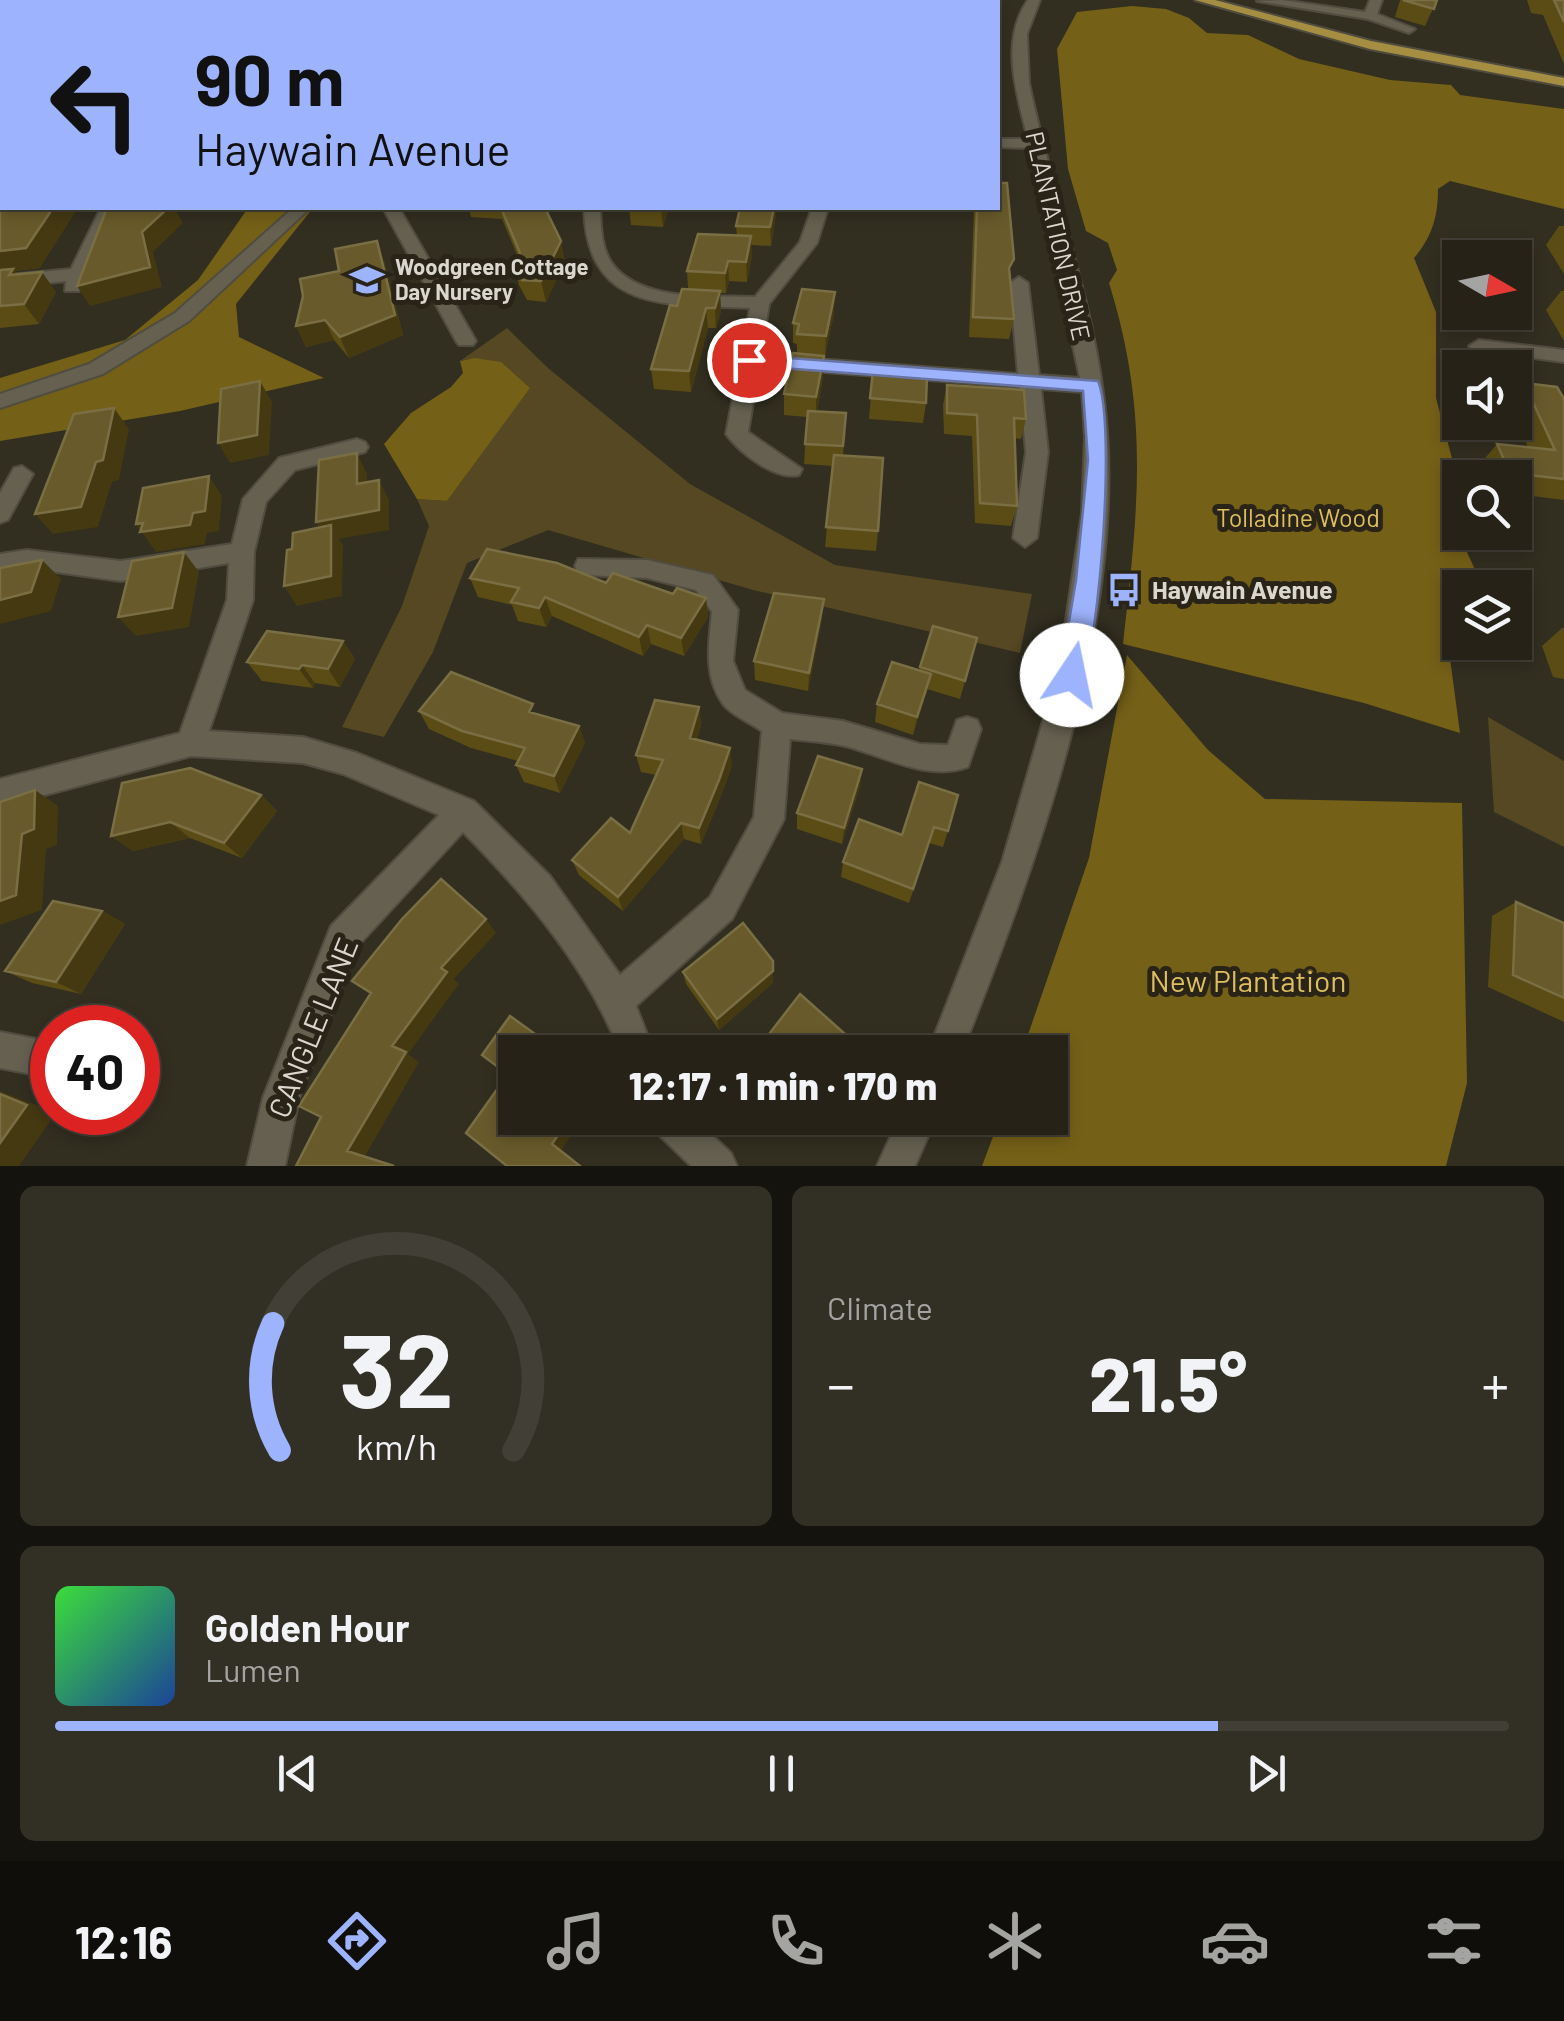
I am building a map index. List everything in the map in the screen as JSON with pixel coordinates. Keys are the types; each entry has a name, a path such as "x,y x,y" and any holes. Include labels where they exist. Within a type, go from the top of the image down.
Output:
{"main road":[{"path":"1201,0 1370,45 1564,82"}],"street":[{"name":"PLANTATION DRIVE","path":"951,1035 1025,838 1056,741 1080,642 1098,460 1092,386 1071,276 1019,69 1025,14 1034,0"},
{"path":"1370,16 1376,0"},
{"path":"1262,1 1370,16 1409,29"},
{"path":"1000,143 1037,144"},
{"path":"0,282 75,281 108,210"},
{"path":"0,401 96,369 182,318 300,210"},
{"path":"392,210 466,341"},
{"path":"592,210 590,234 600,260 608,275 628,289 760,303"},
{"path":"791,470 748,446 737,434 760,303 808,243 819,210"},
{"path":"1019,282 1038,452 1025,538"},
{"path":"1479,346 1564,356"},
{"path":"749,360 1092,386"},
{"path":"192,743 240,600 242,552 254,499 287,464 321,441 357,447"},
{"path":"0,514 22,474"},
{"path":"0,564 27,559 120,571 242,552"},
{"path":"587,566 648,570 704,582 725,610 720,661 734,698 776,725 843,733 920,757 958,758 967,730"},
{"path":"617,1000 721,908 769,819 776,725"},
{"path":"0,793 192,743 303,750 347,762 463,811 539,887 617,1000 631,1035"},
{"name":"CANGLE LANE","path":"266,1166 281,1098 343,938 463,811"},
{"path":"0,1050 30,1056"},
{"path":"686,1135 718,1166"},
{"path":"896,1166 910,1135"}],"shaded area":[{"path":"507,328 548,368 690,484 835,565 1032,594 1020,653 753,590 548,530 467,563 433,652 384,737 342,727 402,606 429,526 417,499 447,501 529,388 498,364 481,359 460,361"},
{"path":"1488,717 1564,761 1564,847 1494,812"}],"green space":[{"name":"Tolladine Wood","path":"1132,6 1166,9 1189,18 1207,33 1248,35 1299,59 1390,80 1451,85 1460,95 1564,109 1564,209 1450,181 1438,189 1433,226 1414,258 1436,312 1436,398 1442,440 1447,440 1452,460 1442,460 1442,550 1466,550 1475,570 1442,570 1442,660 1450,660 1460,733 1364,703 1123,644 1136,505 1135,420 1131,376 1109,283 1117,270 1108,243 1086,231 1068,169 1057,49 1077,12"},
{"path":"247,210 311,210 236,304 239,337 324,378 180,411 0,441 0,378 125,340 198,280"},
{"path":"475,358 501,362 530,388 447,501 417,499 384,444 411,413 451,387 463,373 460,361"},
{"name":"New Plantation","path":"1127,655 1208,750 1265,799 1462,803 1467,1083 1446,1166 982,1166 994,1135 1068,1135 1068,1035 1028,1035 1089,858"}],"building":[{"path":"1403,0 1437,0 1434,9"},
{"path":"1554,0 1564,0 1564,22"},
{"path":"1000,183 1007,183 1014,259 1009,268 1014,319 973,317 977,210 1000,210"},
{"path":"0,210 52,210 26,248 0,251"},
{"path":"106,210 166,210 142,232 150,267 77,286"},
{"path":"502,210 546,210 561,241 541,281 522,280 514,265 520,253"},
{"path":"740,210 774,210 770,227 736,226"},
{"path":"698,234 751,236 746,262 728,261 725,273 687,271"},
{"path":"377,241 395,315 340,337 325,320 296,326 303,296 300,279 339,271 335,249"},
{"path":"13,269 9,275 42,272 24,304 0,306 0,270"},
{"path":"682,289 720,291 715,308 706,308 689,371 651,369 670,305 677,306"},
{"path":"802,289 835,292 826,336 797,334 799,324 793,323"},
{"path":"793,353 824,356 816,397 784,394"},
{"path":"873,371 927,376 926,403 870,398"},
{"path":"260,381 257,435 218,443 221,389"},
{"path":"1532,384 1557,387 1564,399 1564,479 1532,475 1532,460 1504,460 1497,444 1555,450 1532,400"},
{"path":"947,385 1024,390 1026,419 1014,418 1017,506 980,503 977,415 947,413"},
{"path":"114,408 103,460 96,462 81,507 35,514 74,414"},
{"path":"808,411 846,413 843,446 805,444"},
{"path":"357,453 357,484 379,480 379,510 316,522 319,460"},
{"path":"834,455 883,458 878,531 826,527"},
{"path":"209,476 205,511 193,513 190,525 140,532 143,523 136,524 143,488"},
{"path":"331,525 331,576 284,586 287,550 292,549 293,533"},
{"path":"487,549 557,563 606,583 613,573 673,594 677,588 706,598 681,638 647,625 639,637 545,597 539,608 511,602 519,588 470,578"},
{"path":"184,552 172,608 118,617 132,561"},
{"path":"42,560 31,592 0,600 0,568"},
{"path":"774,593 824,599 809,673 754,661"},
{"path":"933,626 977,638 965,681 920,667"},
{"path":"267,631 343,641 328,669 247,662"},
{"path":"892,662 931,674 917,717 877,704"},
{"path":"451,672 533,704 529,712 579,726 554,776 516,765 525,748 462,731 419,711"},
{"path":"655,700 699,707 690,738 730,748 699,828 681,823 618,897 572,860 611,818 630,833 663,760 636,755"},
{"path":"818,756 862,769 844,828 797,813"},
{"path":"190,768 261,795 224,843 170,822 111,836 122,783"},
{"path":"919,782 958,795 948,831 934,827 913,889 843,862 859,819 902,835"},
{"path":"35,790 34,829 22,834 16,895 0,901 0,802"},
{"path":"441,879 486,919 441,968 447,972 392,1046 406,1052 347,1151 394,1166 296,1166 321,1117 299,1106 371,993 352,981 402,919"},
{"path":"53,901 102,911 56,982 5,971"},
{"path":"1516,902 1564,923 1564,998 1513,975"},
{"path":"743,923 773,961 773,971 717,1019 683,972"},
{"path":"800,994 845,1034 844,1035 768,1035"},
{"path":"510,1016 536,1035 498,1035 498,1067 482,1055"},
{"path":"498,1088 498,1135 558,1135 552,1144 580,1166 507,1166 466,1133"},
{"path":"0,1094 27,1105 0,1143"}],"place":[{"name":"Woodgreen Cottage Day Nursery","path":"367,280"},
{"name":"Haywain Avenue","path":"1124,590"}],"route":[{"path":"749,360 1092,386 1098,460 1080,642 1072,675"}]}
